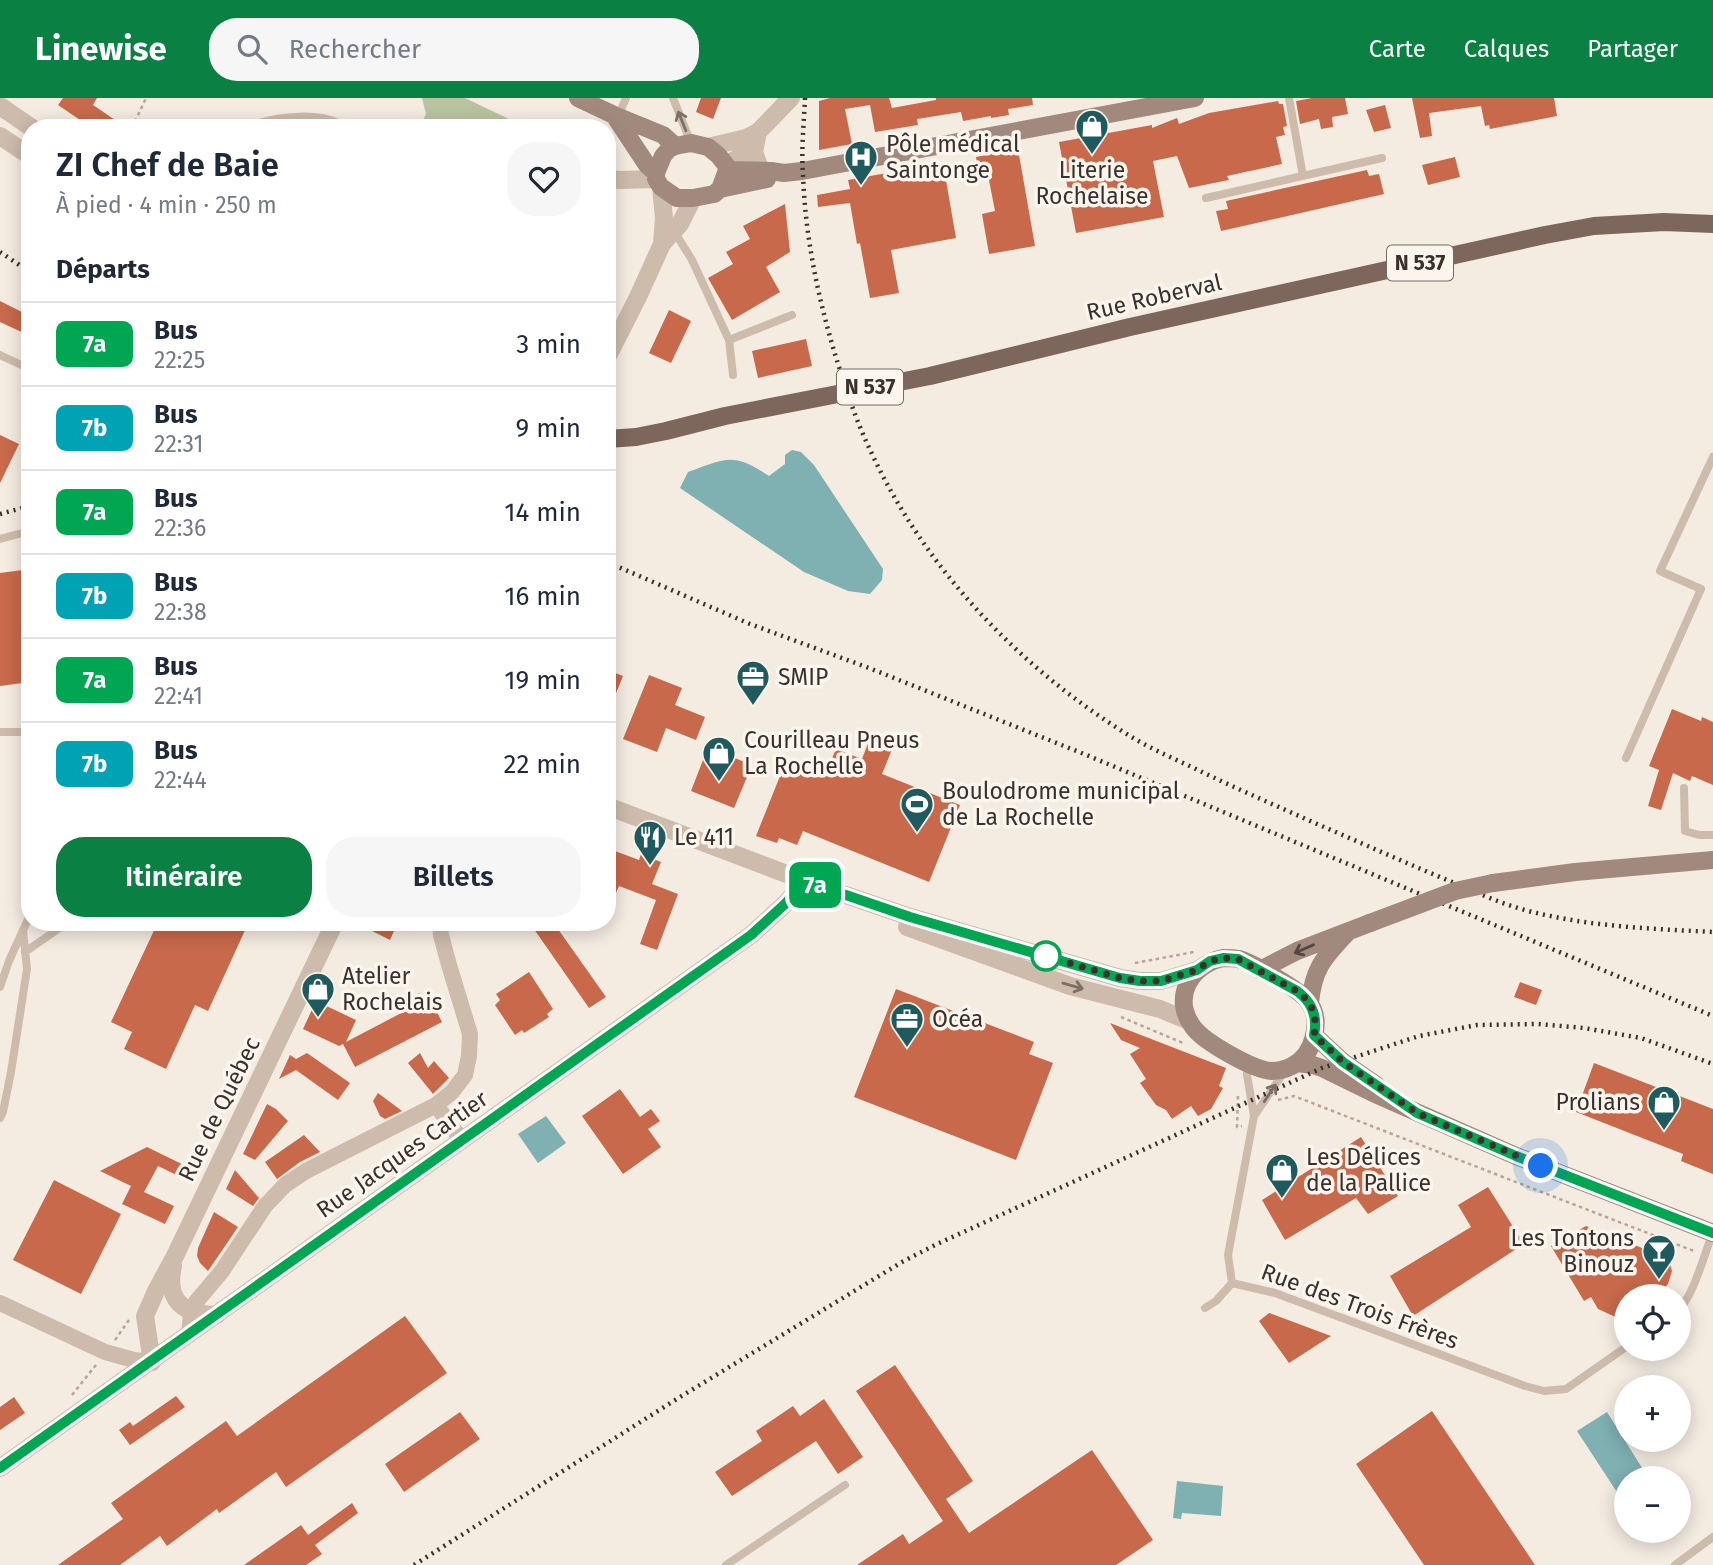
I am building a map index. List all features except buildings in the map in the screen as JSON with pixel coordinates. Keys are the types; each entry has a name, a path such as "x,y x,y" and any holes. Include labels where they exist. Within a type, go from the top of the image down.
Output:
{"main road":[{"path":"726,168 769,172 802,171 1145,102 1195,98"},
{"path":"584,99 616,116 718,155 726,168 720,188"},
{"path":"616,116 647,165 677,198 708,196 720,188 768,178 769,172"},
{"path":"658,179 663,156 669,149 691,145"},
{"name":"Rue Roberval","path":"616,438 666,431 725,416 930,376 1130,327 1545,235 1594,226 1664,222 1713,224"},
{"path":"1261,970 1297,951 1455,891 1574,872 1713,860"},
{"path":"1291,1066 1310,1049 1316,1025 1310,1003 1311,990 1322,961 1349,932"},
{"path":"1310,1003 1297,991 1261,970 1238,959 1223,958 1210,961 1197,970 1189,980 1183,1000 1194,1029 1205,1039 1247,1063 1263,1070 1274,1071 1291,1066 1312,1065 1322,1068 1516,1156 1713,1232"},
{"path":"1314,1035 1343,1062 1417,1113"}],"street":[{"path":"726,168 743,155 791,98"},
{"path":"0,106 21,120"},
{"path":"0,136 21,150"},
{"path":"691,145 756,138"},
{"path":"756,138 754,152 769,172"},
{"path":"616,179 658,179 668,237"},
{"path":"616,340 668,237 680,224 693,198"},
{"path":"616,803 659,825"},
{"path":"616,809 805,881 910,917 1002,953 1070,986 1160,1009 1189,1021"},
{"name":"Rue Jacques Cartier","path":"152,1362 751,935 785,904 805,881"},
{"name":"Rue de Québec","path":"145,1316 331,931"},
{"path":"188,1335 191,1312 196,1302 222,1271 265,1206 285,1185 306,1171 436,1105 452,1093 465,1075 470,1034 442,931"},
{"path":"1002,953 1140,981 1161,981 1197,970"},
{"path":"436,1105 462,1141"},
{"path":"175,1256 170,1277 173,1297 191,1312 217,1315"},
{"path":"0,1303 105,1352 152,1362"},
{"path":"145,1316 152,1362"},
{"path":"0,1468 152,1362"}],"lane":[{"path":"616,116 626,98"},
{"path":"673,98 691,145"},
{"path":"1289,98 1303,176"},
{"path":"1206,198 1382,158"},
{"path":"668,237 692,260 729,340 733,375"},
{"path":"729,340 793,315"},
{"path":"0,355 21,365"},
{"path":"1626,758 1702,589 1660,571 1713,457"},
{"path":"0,539 21,533"},
{"path":"0,732 21,732"},
{"path":"1684,788 1685,831 1713,835"},
{"path":"0,1118 11,1072 27,969 23,931"},
{"path":"0,987 23,931"},
{"path":"25,952 55,931"},
{"name":"Rue des Trois Frères","path":"1247,1063 1254,1116 1228,1255 1232,1283 1275,1293 1524,1386 1545,1391 1566,1389 1614,1355"},
{"name":"Rue des Trois Frères","path":"1254,1116 1291,1066"},
{"path":"1691,1290 1713,1232"},
{"path":"1205,1308 1216,1301 1232,1283"},
{"path":"726,1565 845,1485"},
{"path":"1675,1565 1713,1537"}],"path":[{"path":"136,119 146,98"},
{"path":"72,1395 129,1320 145,1316"}],"green space":[{"path":"422,98 465,98 509,119 424,119 426,114"}],"water":[{"path":"792,450 801,452 814,465 883,569 882,580 870,594 848,591 804,572 680,488 688,472 721,461 738,460 769,476 785,464 785,455"},
{"path":"546,1116 566,1143 538,1163 518,1134"},
{"path":"1607,1412 1614,1423 1614,1452 1632,1452 1641,1466 1614,1466 1614,1488 1577,1431"},
{"path":"1177,1481 1223,1486 1221,1516 1182,1513 1181,1519 1173,1518"}],"railway":[{"path":"805,98 802,165 809,239 826,323 855,414 894,497 920,538 980,613 1015,648 1051,680 1090,709 1146,745 1257,797 1488,897 1530,911 1584,922 1713,932"},
{"path":"0,252 21,266"},
{"path":"0,514 21,508"},
{"path":"616,566 750,624 869,668 1084,754 1713,1016"},
{"path":"414,1565 680,1397 902,1262 1322,1068 1419,1036 1477,1025 1538,1024 1584,1028 1641,1038 1713,1064"}],"bus line":[{"name":"7a","path":"0,1468 751,935 785,904 805,881 910,917 1120,978 1161,981 1197,970 1210,961 1238,959 1306,997 1315,1016 1314,1035 1343,1062 1417,1113 1516,1156 1713,1233"}],"place":[{"name":"Literie Rochelaise","path":"1092,156"},
{"name":"Pôle médical Saintonge","path":"861,187"},
{"name":"SMIP","path":"753,707"},
{"name":"Courilleau Pneus La Rochelle","path":"719,783"},
{"name":"Boulodrome municipal de La Rochelle","path":"917,834"},
{"name":"Le 411","path":"650,867"},
{"name":"Atelier Rochelais","path":"318,1019"},
{"name":"Océa","path":"907,1049"},
{"name":"Prolians","path":"1664,1132"},
{"name":"Les Délices de la Pallice","path":"1282,1200"},
{"name":"Les Tontons Binouz","path":"1659,1281"}],"route":[{"path":"1046,956 1120,978 1140,981 1161,981 1197,970 1210,961 1223,958 1238,959 1253,965 1306,997 1315,1016 1314,1035 1362,1076 1417,1113 1541,1166"}]}
